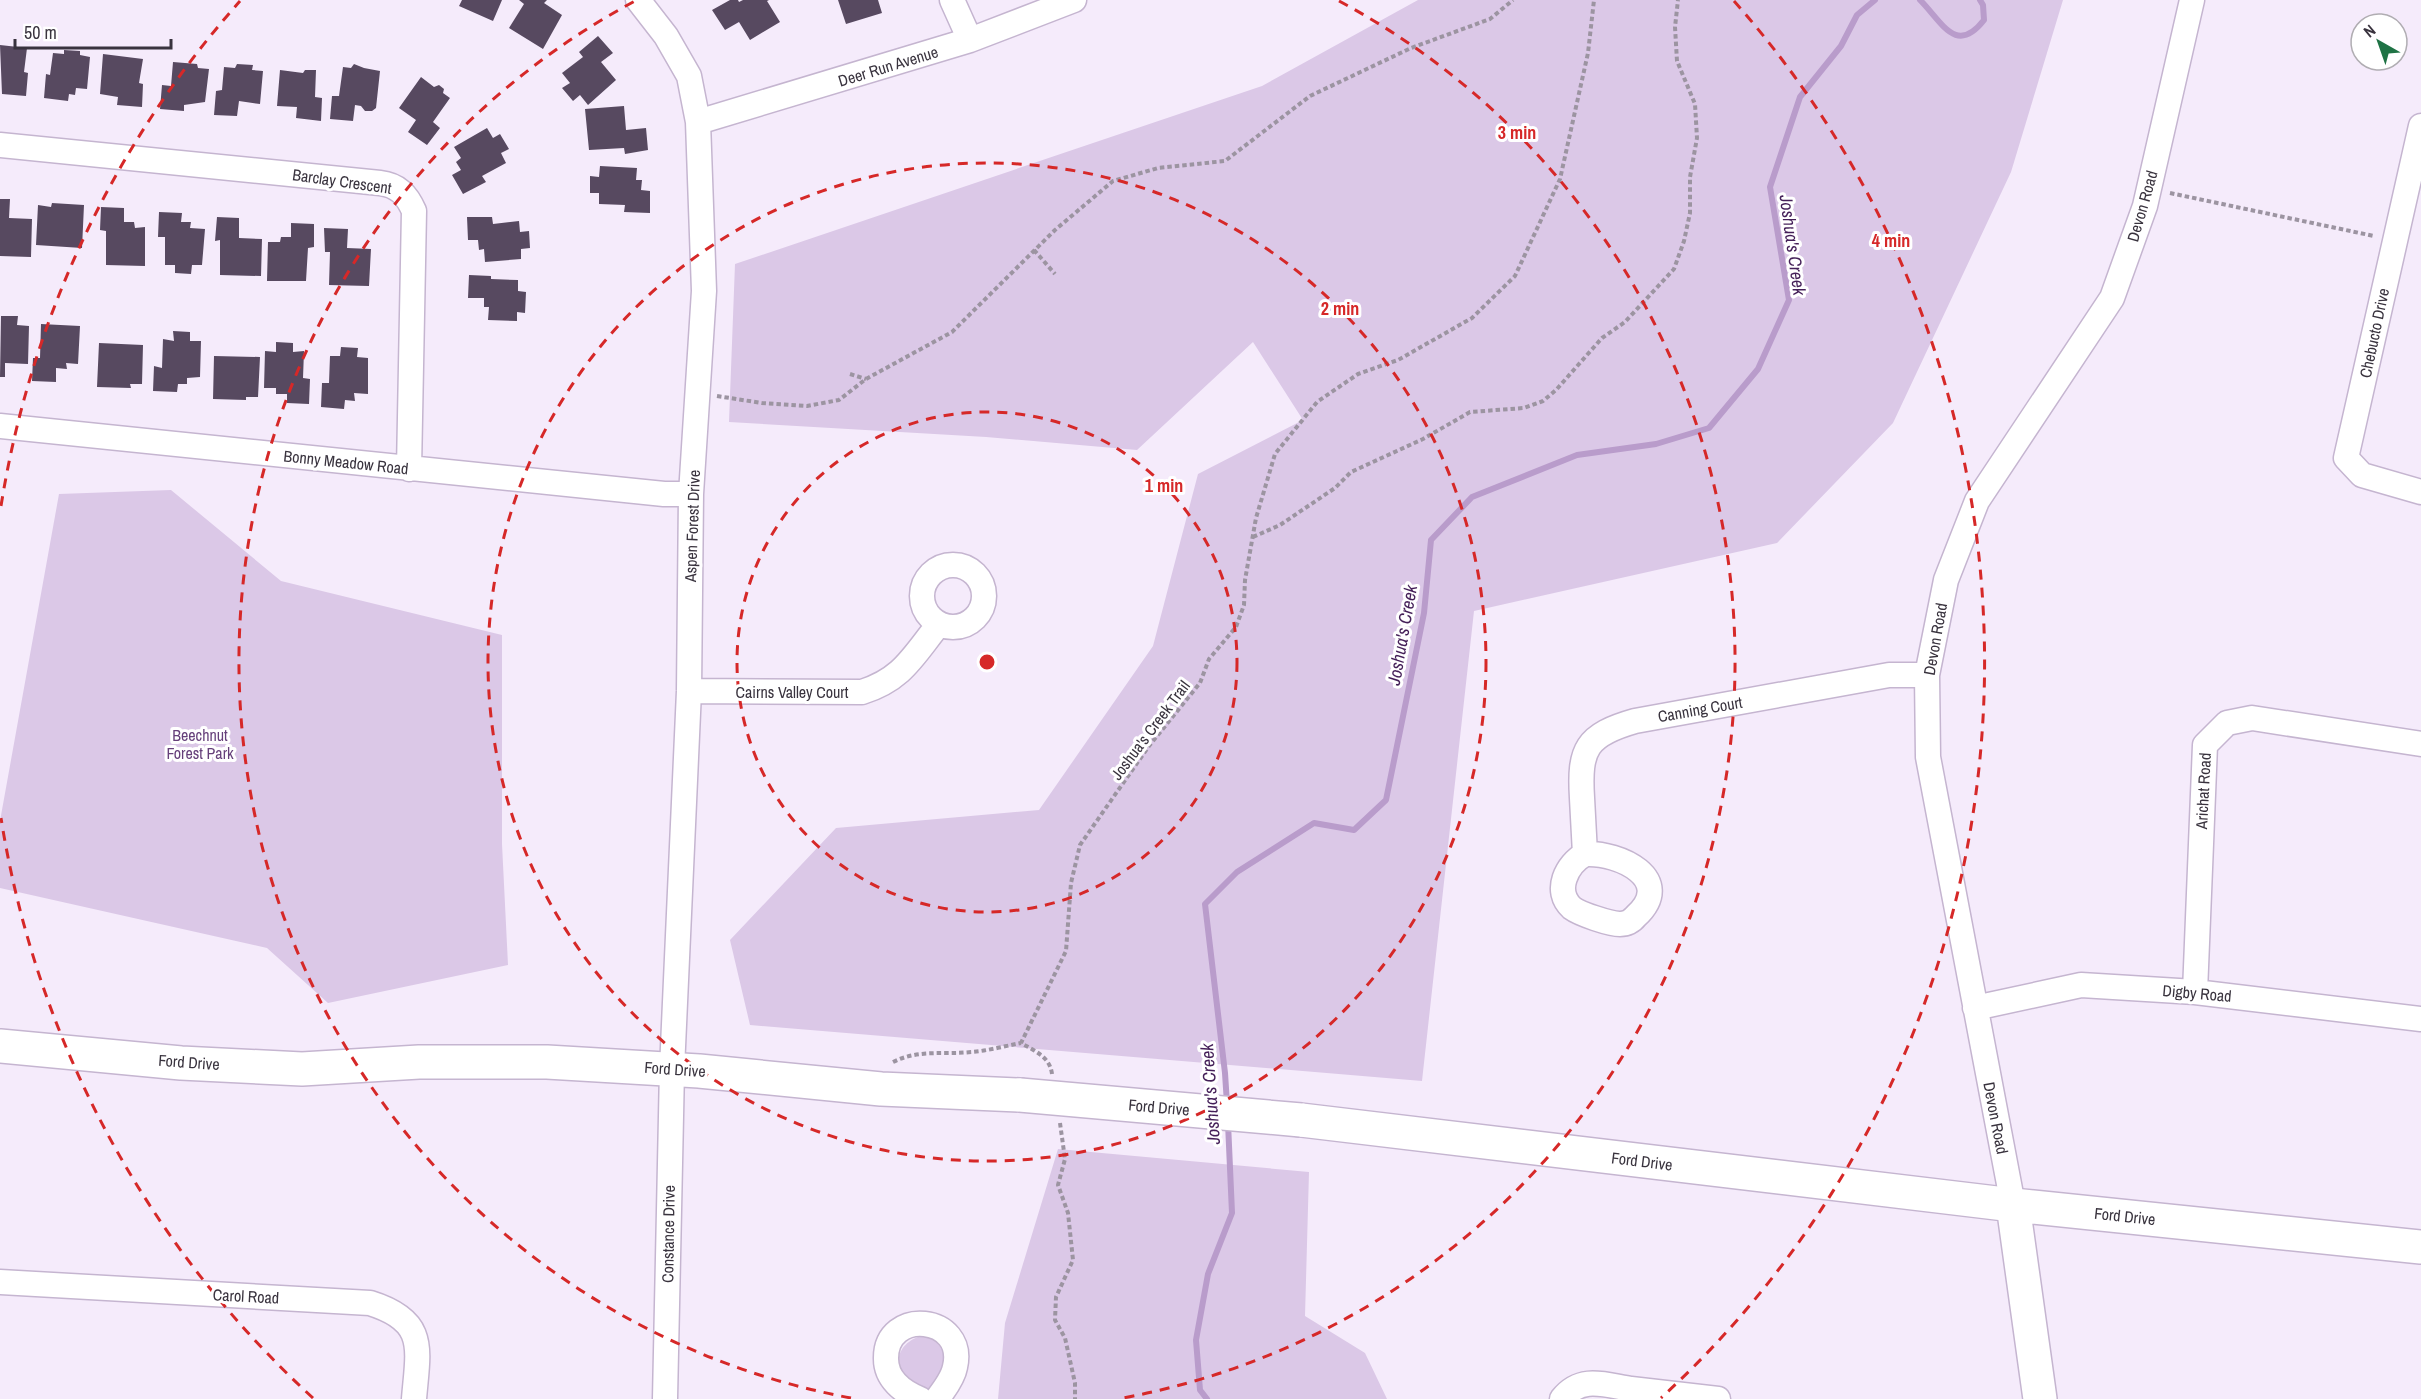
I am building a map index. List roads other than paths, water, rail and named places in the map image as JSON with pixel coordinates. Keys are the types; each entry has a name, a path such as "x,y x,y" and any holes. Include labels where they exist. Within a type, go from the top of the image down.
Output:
{"main road":[{"name":"Ford Drive","path":"0,1046 181,1063 302,1069 419,1062 547,1062 672,1069 881,1089 1020,1095 1300,1120 2013,1204 2421,1247"},
{"name":"Devon Road","path":"2013,1204 2040,1399"}],"street":[{"name":"Aspen Forest Drive","path":"638,0 666,36 689,76 698,122 704,291 692,494 689,691 672,1069"},
{"path":"952,0 970,40"},
{"name":"Deer Run Avenue","path":"698,122 970,40 1074,0"},
{"name":"Devon Road","path":"2013,1204 1928,757 1927,675 1946,580 1977,501 2112,298 2145,206 2192,0"},
{"name":"Chebucto Drive","path":"2421,126 2346,458 2362,475 2421,492"},
{"name":"Barclay Crescent","path":"0,145 380,183 399,188 409,200 414,211 409,469"},
{"name":"Bonny Meadow Road","path":"0,426 409,469 664,494 692,494"},
{"name":"Cairns Valley Court","path":"689,691 862,692 882,686 900,672 939,624"},
{"name":"Canning Court","path":"1585,854 1580,768 1586,750 1596,738 1610,728 1635,721 1889,675 1927,675"},
{"name":"Arichat Road","path":"2195,992 2205,745 2228,723 2252,718 2421,744"},
{"name":"Digby Road","path":"1975,1008 2081,985 2195,992 2421,1019"},
{"name":"Constance Drive","path":"665,1399 672,1069"},
{"name":"Carol Road","path":"0,1282 370,1303 387,1308 404,1317 414,1333 418,1349 414,1399"},
{"path":"920,1399 897,1385 886,1365 889,1342 906,1326 917,1323 940,1328 955,1346 957,1358 955,1369 937,1399"},
{"path":"1562,1399 1571,1389 1594,1382 1630,1394 1718,1399"}],"waterway":[{"name":"Joshua's Creek","path":"1227,1104 1205,904 1237,872 1314,823 1354,830 1386,800 1424,613 1431,540 1472,497 1577,455 1656,444 1709,428 1758,369 1789,300 1770,187 1800,97 1841,46 1857,15 1875,0"},
{"name":"Joshua's Creek","path":"1920,0 1950,32 1957,35 1965,35 1984,20 1983,5 1980,0"},
{"name":"Joshua's Creek","path":"1207,1399 1200,1390 1196,1340 1208,1274 1232,1213 1228,1123"}],"park label":[{"name":"Beechnut Forest Park","path":"200,744"}]}
